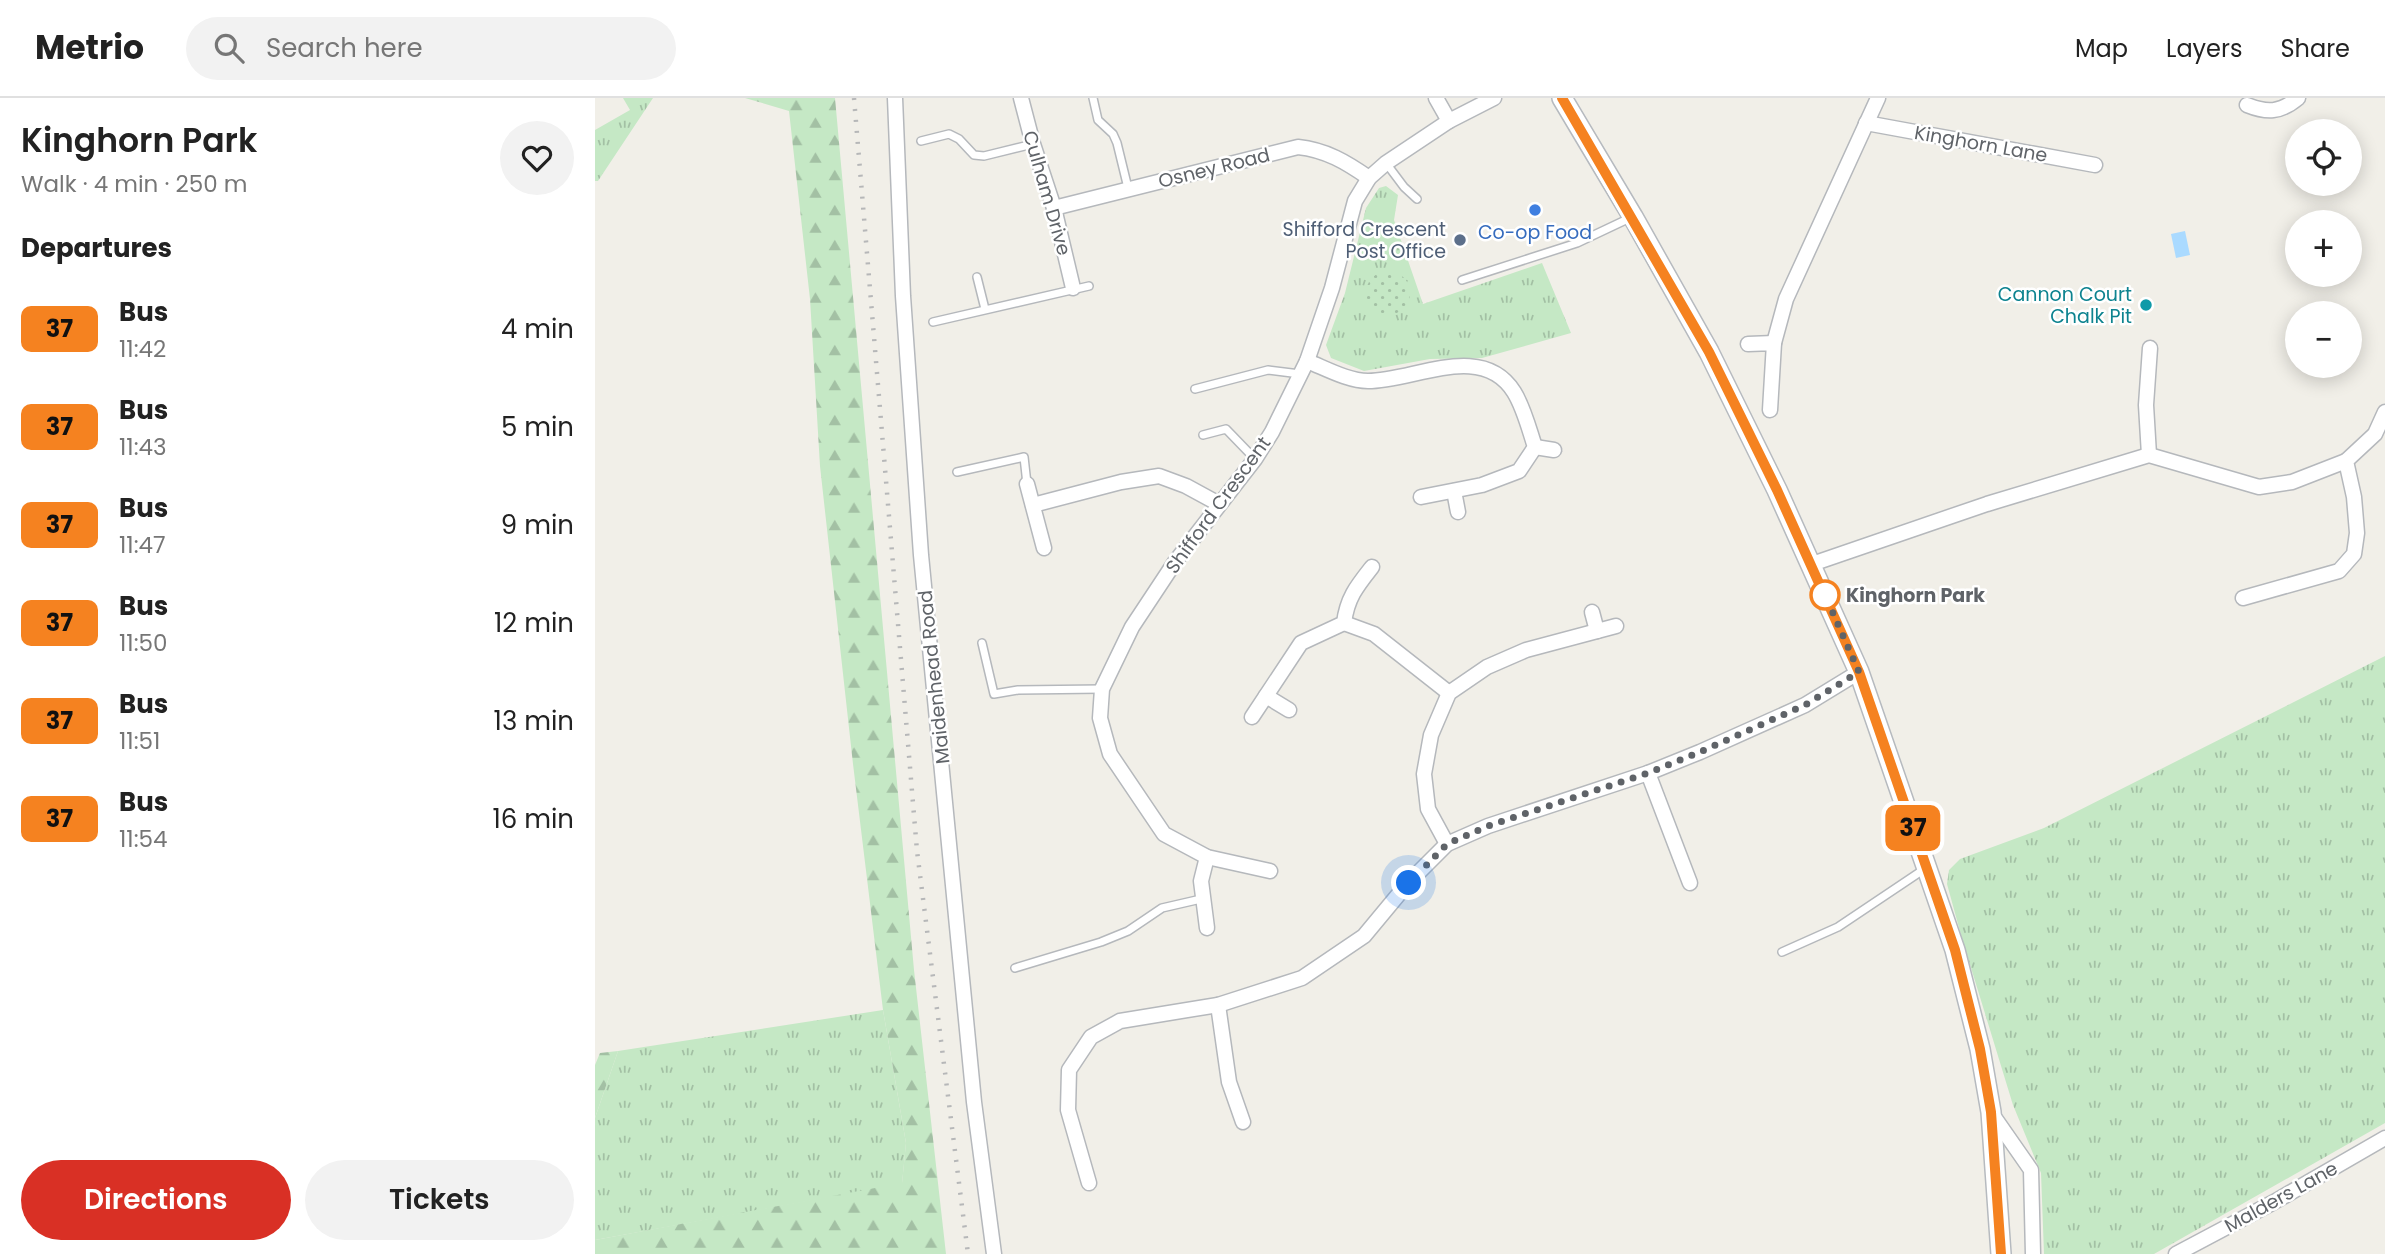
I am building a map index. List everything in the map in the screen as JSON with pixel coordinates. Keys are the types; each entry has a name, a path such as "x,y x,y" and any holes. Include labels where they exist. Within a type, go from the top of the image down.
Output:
{"main road":[{"path":"1562,98 1709,352 1812,564 1859,672 1955,950 1980,1049 1991,1112 2001,1254"}],"street":[{"name":"Maidenhead Road","path":"895,98 903,296 921,555 974,1102 994,1254"},
{"name":"Culham Drive","path":"1021,98 1073,288"},
{"path":"1436,98 1449,121"},
{"name":"Shifford Crescent","path":"1271,871 1207,857 1164,834 1110,754 1100,718 1102,689 1132,627 1175,562 1255,460 1303,368 1332,288 1355,201 1369,178 1386,163 1449,121 1494,98"},
{"path":"1770,410 1774,343 1786,299 1878,98"},
{"path":"2247,105 2264,111 2280,109 2298,98"},
{"name":"Kinghorn Lane","path":"1866,123 2095,165"},
{"name":"Osney Road","path":"1053,208 1298,147 1317,149 1342,159 1369,178"},
{"path":"1748,344 1774,343"},
{"path":"2149,455 2145,405 2150,348"},
{"path":"1303,368 1367,382 1459,366 1479,367 1496,372 1515,394 1535,447"},
{"path":"1812,564 1987,504 2149,455 2259,487 2292,482 2346,461 2375,434 2385,412"},
{"path":"1535,447 1554,450"},
{"path":"1421,496 1482,485 1519,471 1535,447"},
{"path":"2243,598 2339,572 2354,554 2357,533 2354,497 2346,461"},
{"path":"1033,505 1159,475 1219,504"},
{"path":"1027,484 1044,548"},
{"path":"1454,491 1458,512"},
{"path":"1344,623 1346,606 1356,587 1372,567"},
{"path":"1592,612 1597,631"},
{"path":"1252,717 1301,643 1344,623 1374,635 1450,694"},
{"path":"1447,844 1428,809 1424,774 1431,735 1450,694 1487,667 1526,650 1616,626"},
{"path":"1089,1183 1068,1110 1069,1070 1091,1037 1120,1021 1218,1005 1302,978 1364,936 1447,844 1488,826 1648,773 1805,705 1859,672"},
{"path":"1266,696 1289,710"},
{"path":"1648,773 1690,883"},
{"path":"1207,857 1201,881 1201,899 1207,928"},
{"path":"1218,1005 1229,1082 1243,1122"},
{"path":"1991,1112 2031,1170 2033,1254"},
{"name":"Malders Lane","path":"2176,1254 2385,1138"}],"lane":[{"path":"1093,98 1098,120 1117,143 1128,188"},
{"path":"921,141 949,134 959,139 974,155 984,156 1033,144"},
{"path":"1386,163 1417,199"},
{"path":"1462,280 1577,243 1633,217"},
{"path":"977,277 985,309"},
{"path":"933,322 1089,286"},
{"path":"1195,389 1268,370 1303,368"},
{"path":"1203,435 1226,429 1255,460"},
{"path":"957,472 1024,457 1027,484"},
{"path":"982,643 994,694 1018,690 1102,689"},
{"path":"1782,953 1838,927 1927,868"},
{"path":"1015,968 1101,942 1128,931 1162,908 1201,899"}],"green space":[{"path":"623,98 653,98 598,181 595,181 595,130 630,110"},
{"path":"745,98 835,98 914,970 946,1254 595,1254 595,1240 902,1183 906,1143 883,1010 853,764 820,466 810,299 789,111"},
{"path":"1386,186 1398,195 1394,220 1423,304 1542,263 1571,333 1482,358 1430,359 1364,371 1331,358 1326,345 1345,293 1366,208 1379,188"},
{"path":"1388,271 1397,272 1404,277 1409,284 1409,302 1404,309 1397,314 1388,315 1379,314 1372,309 1367,302 1366,293 1367,284 1372,277 1379,272"},
{"path":"2385,656 2385,1123 2154,1254 2044,1254 2041,1173 2013,1105 1961,935 1947,884 1949,870 1960,859 2044,828"},
{"path":"883,1010 906,1143 902,1184 595,1240 595,1118 618,1051"},
{"path":"618,1051 595,1118 595,1065 600,1053"}],"water":[{"path":"2185,231 2190,255 2176,258 2171,234"}],"railway":[{"path":"854,98 917,851 968,1254"}],"bus line":[{"name":"37","path":"1562,98 1709,352 1812,564 1859,672 1955,950 1980,1049 1991,1112 2001,1254"}],"place":[{"name":"Co-op Food","path":"1535,210"},
{"name":"Shifford Crescent Post Office","path":"1460,240"},
{"name":"Cannon Court Chalk Pit","path":"2146,305"},
{"name":"Kinghorn Park","path":"1825,595"}],"route":[{"path":"1409,883 1447,844 1488,826 1648,773 1700,752 1805,705 1859,672 1822,588 1825,595"}]}
